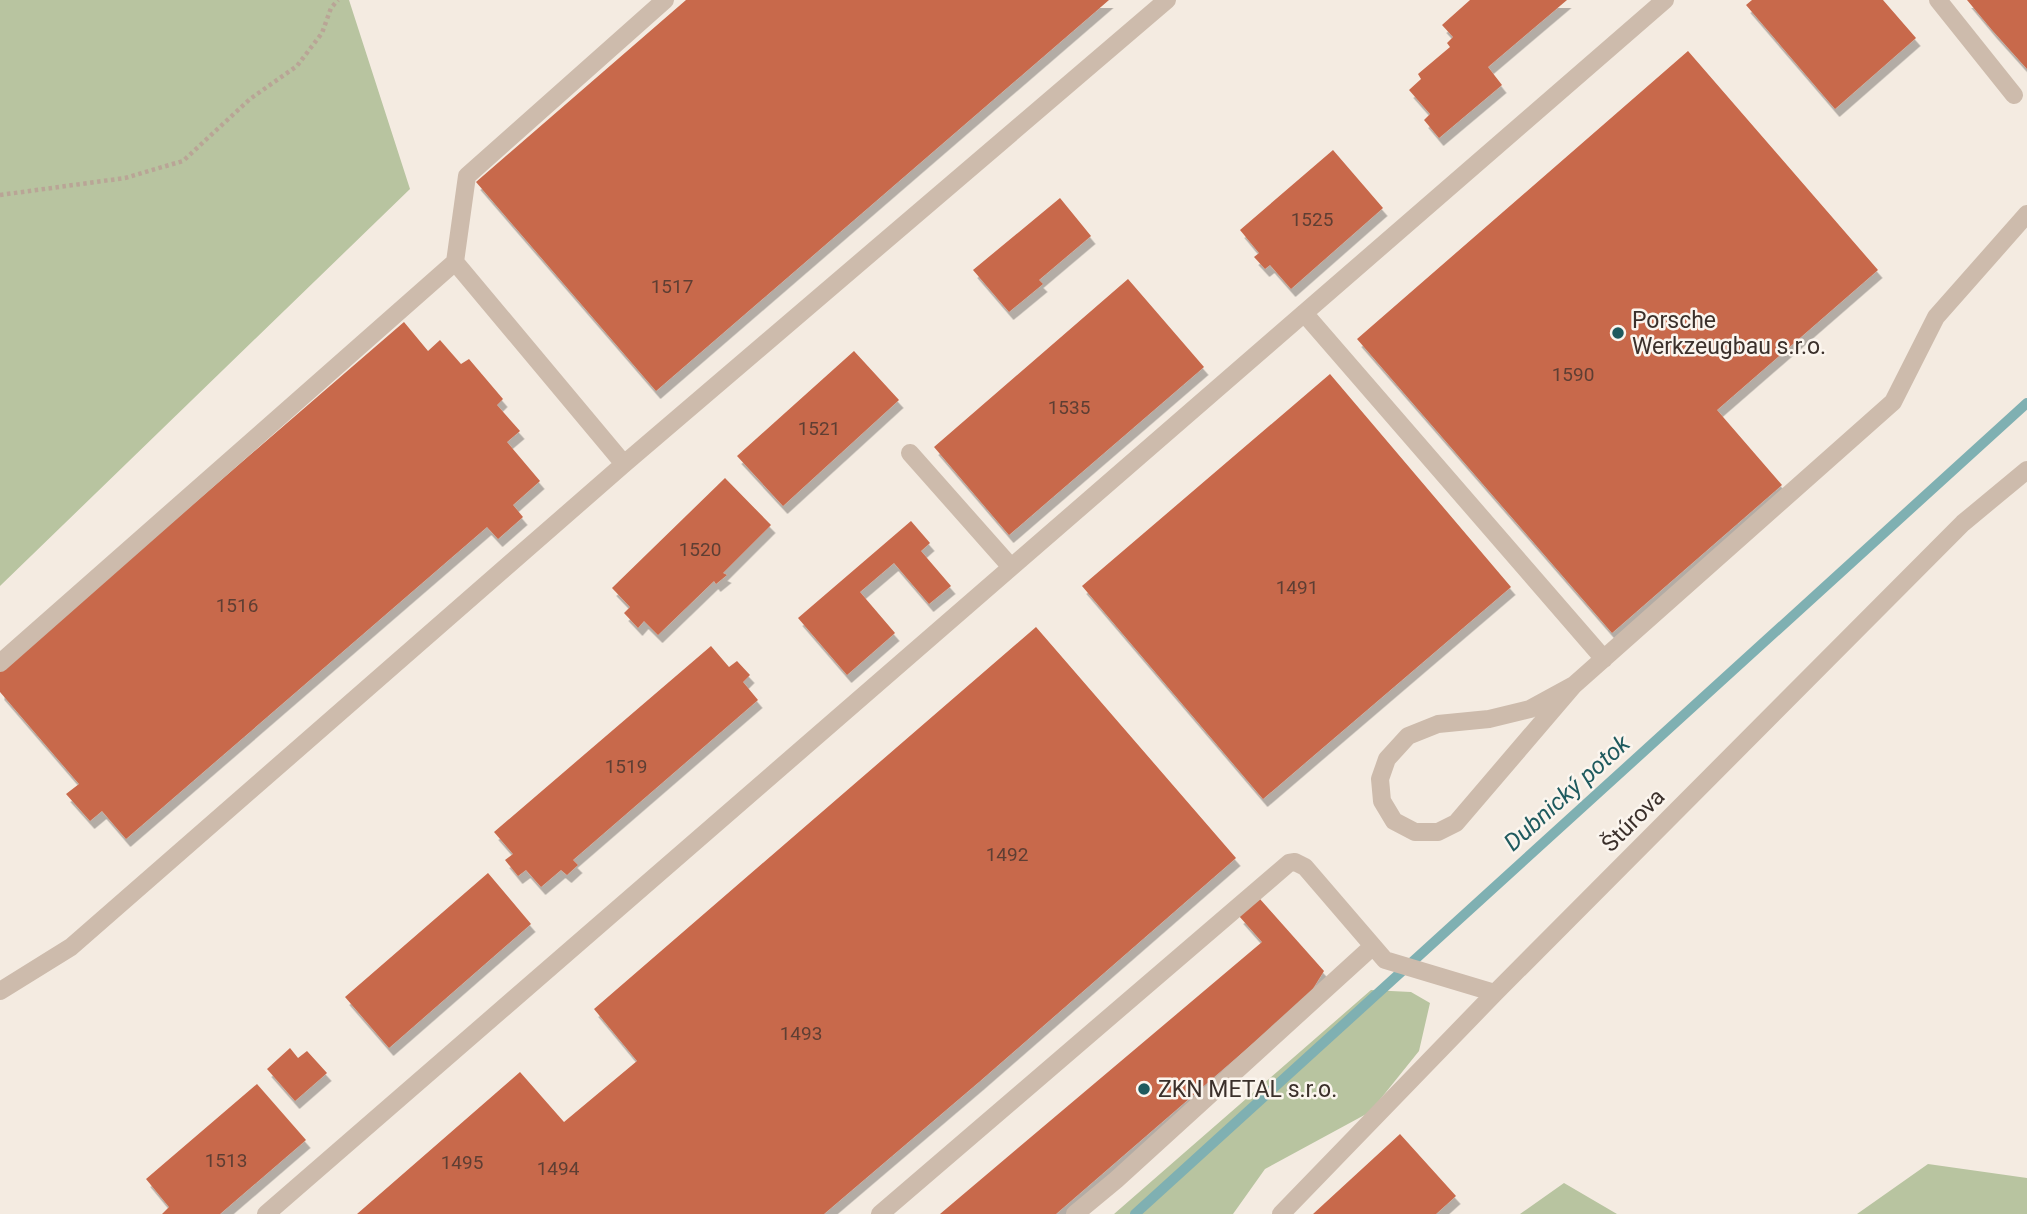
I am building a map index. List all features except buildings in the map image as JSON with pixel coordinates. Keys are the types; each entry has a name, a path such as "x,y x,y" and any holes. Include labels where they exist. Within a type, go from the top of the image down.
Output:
{"lane":[{"path":"0,663 455,262 467,176 665,0"},
{"path":"0,991 71,947 624,464 1167,0"},
{"path":"266,1214 1665,0"},
{"path":"1938,0 2014,95"},
{"path":"1574,685 1530,709 1489,719 1438,724 1408,736 1387,759 1380,779 1382,802 1394,821 1415,832 1438,832 1456,823 1574,685 1893,402 1936,317 2027,214"},
{"path":"455,262 624,464"},
{"path":"1304,313 1604,659"},
{"path":"910,453 1011,567"},
{"name":"Štúrova","path":"1281,1214 1496,993 1963,523 2027,470"},
{"path":"880,1214 1283,866 1295,862 1305,867 1379,953 1454,982 1496,993"},
{"path":"1075,1214 1379,953"}],"path":[{"path":"0,194 125,178 183,161 250,99 297,66 322,33 331,8 338,0"}],"green space":[{"path":"0,0 349,0 410,189 0,586"},
{"path":"1371,990 1411,992 1430,1003 1419,1051 1370,1112 1265,1169 1233,1214 1114,1214"},
{"path":"1928,1164 2027,1178 2027,1214 1857,1214"},
{"path":"1564,1183 1617,1214 1520,1214"}],"waterway":[{"name":"Dubnický potok","path":"1135,1214 2027,403"}],"place":[{"name":"Porsche Werkzeugbau s.r.o.","path":"1618,333"},
{"name":"ZKN METAL s.r.o.","path":"1144,1089"}]}
